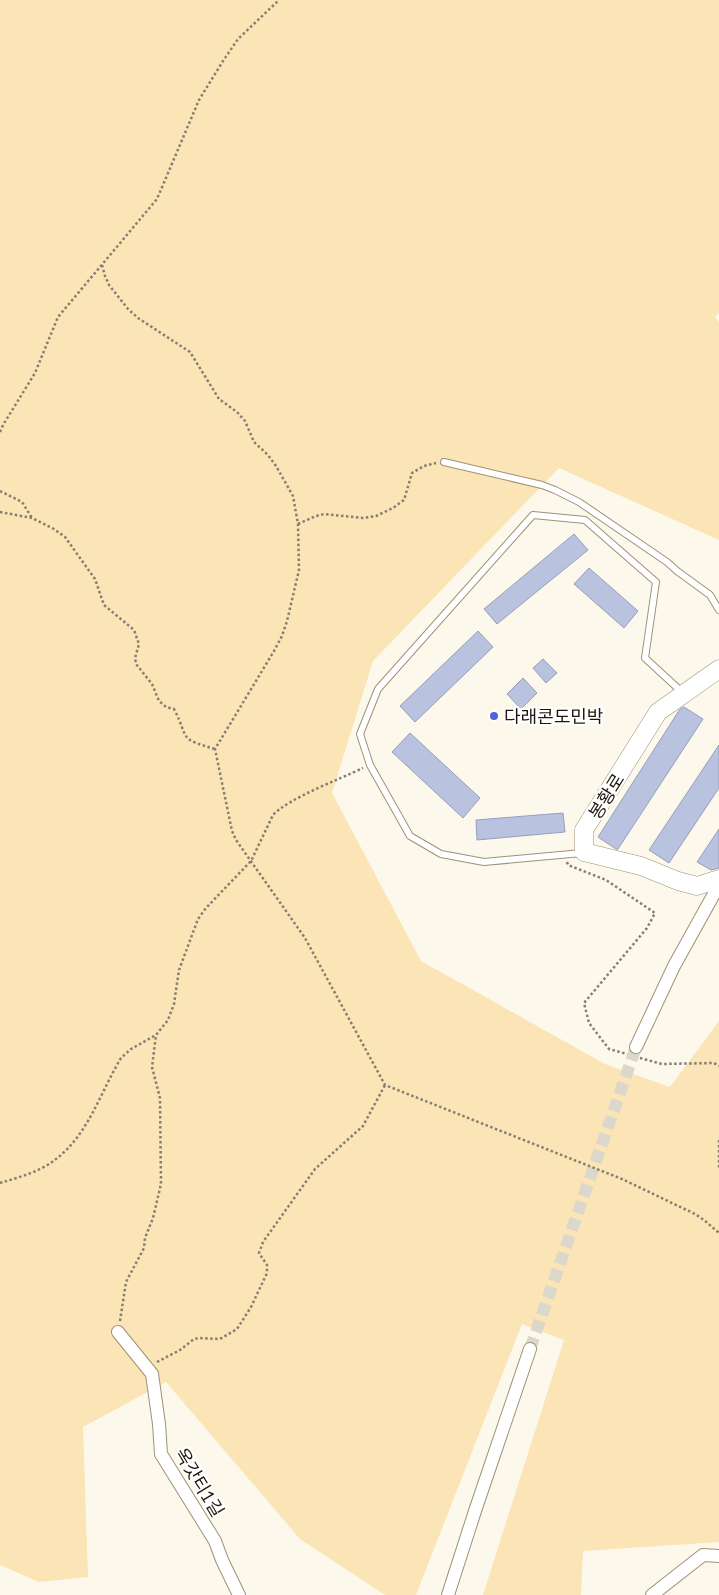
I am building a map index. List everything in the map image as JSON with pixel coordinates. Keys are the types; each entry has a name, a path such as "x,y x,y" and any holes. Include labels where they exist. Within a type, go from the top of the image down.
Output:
{"street":[{"name":"봉황로","path":"584,852 584,830 658,712 719,669"},
{"path":"584,852 641,866 678,881 697,886 719,879"},
{"path":"633,1053 674,966 719,885"},
{"name":"옥갓티1길","path":"118,1332 152,1374 161,1454 215,1541 238,1595"},
{"path":"448,1595 474,1511 530,1349"},
{"path":"652,1595 703,1554 719,1556"}],"lane":[{"path":"444,462 542,485 579,502 667,562 710,595 719,610"},
{"path":"584,852 484,862 441,854 410,836 370,764 360,734 378,689 533,515 584,520 656,582 645,658 684,694"}],"path":[{"path":"0,432 34,372 58,317 157,199 199,100 227,54 238,39 279,0"},
{"path":"102,265 104,276 109,285 128,309 138,318 190,352 219,399 237,412 245,421 254,442 268,455 293,496 298,524 299,570 282,636 215,749 232,832 236,840 305,938 386,1085 622,1179 695,1214 719,1233"},
{"path":"298,524 324,514 364,518 376,516 404,500 410,477 415,470 430,464 444,462"},
{"path":"0,491 22,502 32,518"},
{"path":"0,512 32,518 65,537 95,579 104,605 134,630 139,644 135,658 136,664 152,684 159,701 166,706 174,708 186,738 196,744 215,749"},
{"path":"0,1183 42,1168 73,1143 85,1128 121,1058 130,1049 156,1035 172,1012 179,970 198,919 206,908 251,861 269,822 278,810 370,764"},
{"path":"565,854 568,865 606,880 655,913 647,928 584,1003 589,1023 609,1049 633,1053 662,1064 714,1063 719,1066"},
{"path":"118,1332 126,1282 144,1248 145,1238 153,1218 161,1184 160,1098 152,1066 156,1035"},
{"path":"148,1369 160,1360 180,1350 194,1339 220,1339 231,1334 240,1325 267,1273 267,1265 259,1253 262,1242 315,1170 363,1126 386,1085"},
{"path":"719,1140 719,1168"}],"shaded area":[{"path":"0,0 719,0 719,313 715,317 719,322 719,540 559,468 373,661 332,793 421,961 605,1064 670,1087 719,1021 719,1542 583,1551 581,1595 483,1595 564,1340 522,1324 416,1595 385,1595 300,1539 166,1382 83,1427 88,1577 39,1582 0,1565"}],"building":[{"path":"574,534 588,550 497,624 484,609"},
{"path":"589,568 638,611 624,628 574,584"},
{"path":"478,631 493,647 415,722 400,706"},
{"path":"543,659 557,673 546,683 533,668"},
{"path":"523,678 537,693 521,709 507,694"},
{"path":"684,707 703,719 618,849 616,849 598,837 680,709"},
{"path":"410,733 480,798 463,818 392,752"},
{"path":"719,745 719,788 669,863 649,850"},
{"path":"563,813 565,832 477,840 476,820"},
{"path":"719,829 719,868 711,870 697,862"}],"tunnel":[{"path":"530,1349 636,1047"}],"place":[{"name":"다래콘도민박","path":"494,716"}]}
